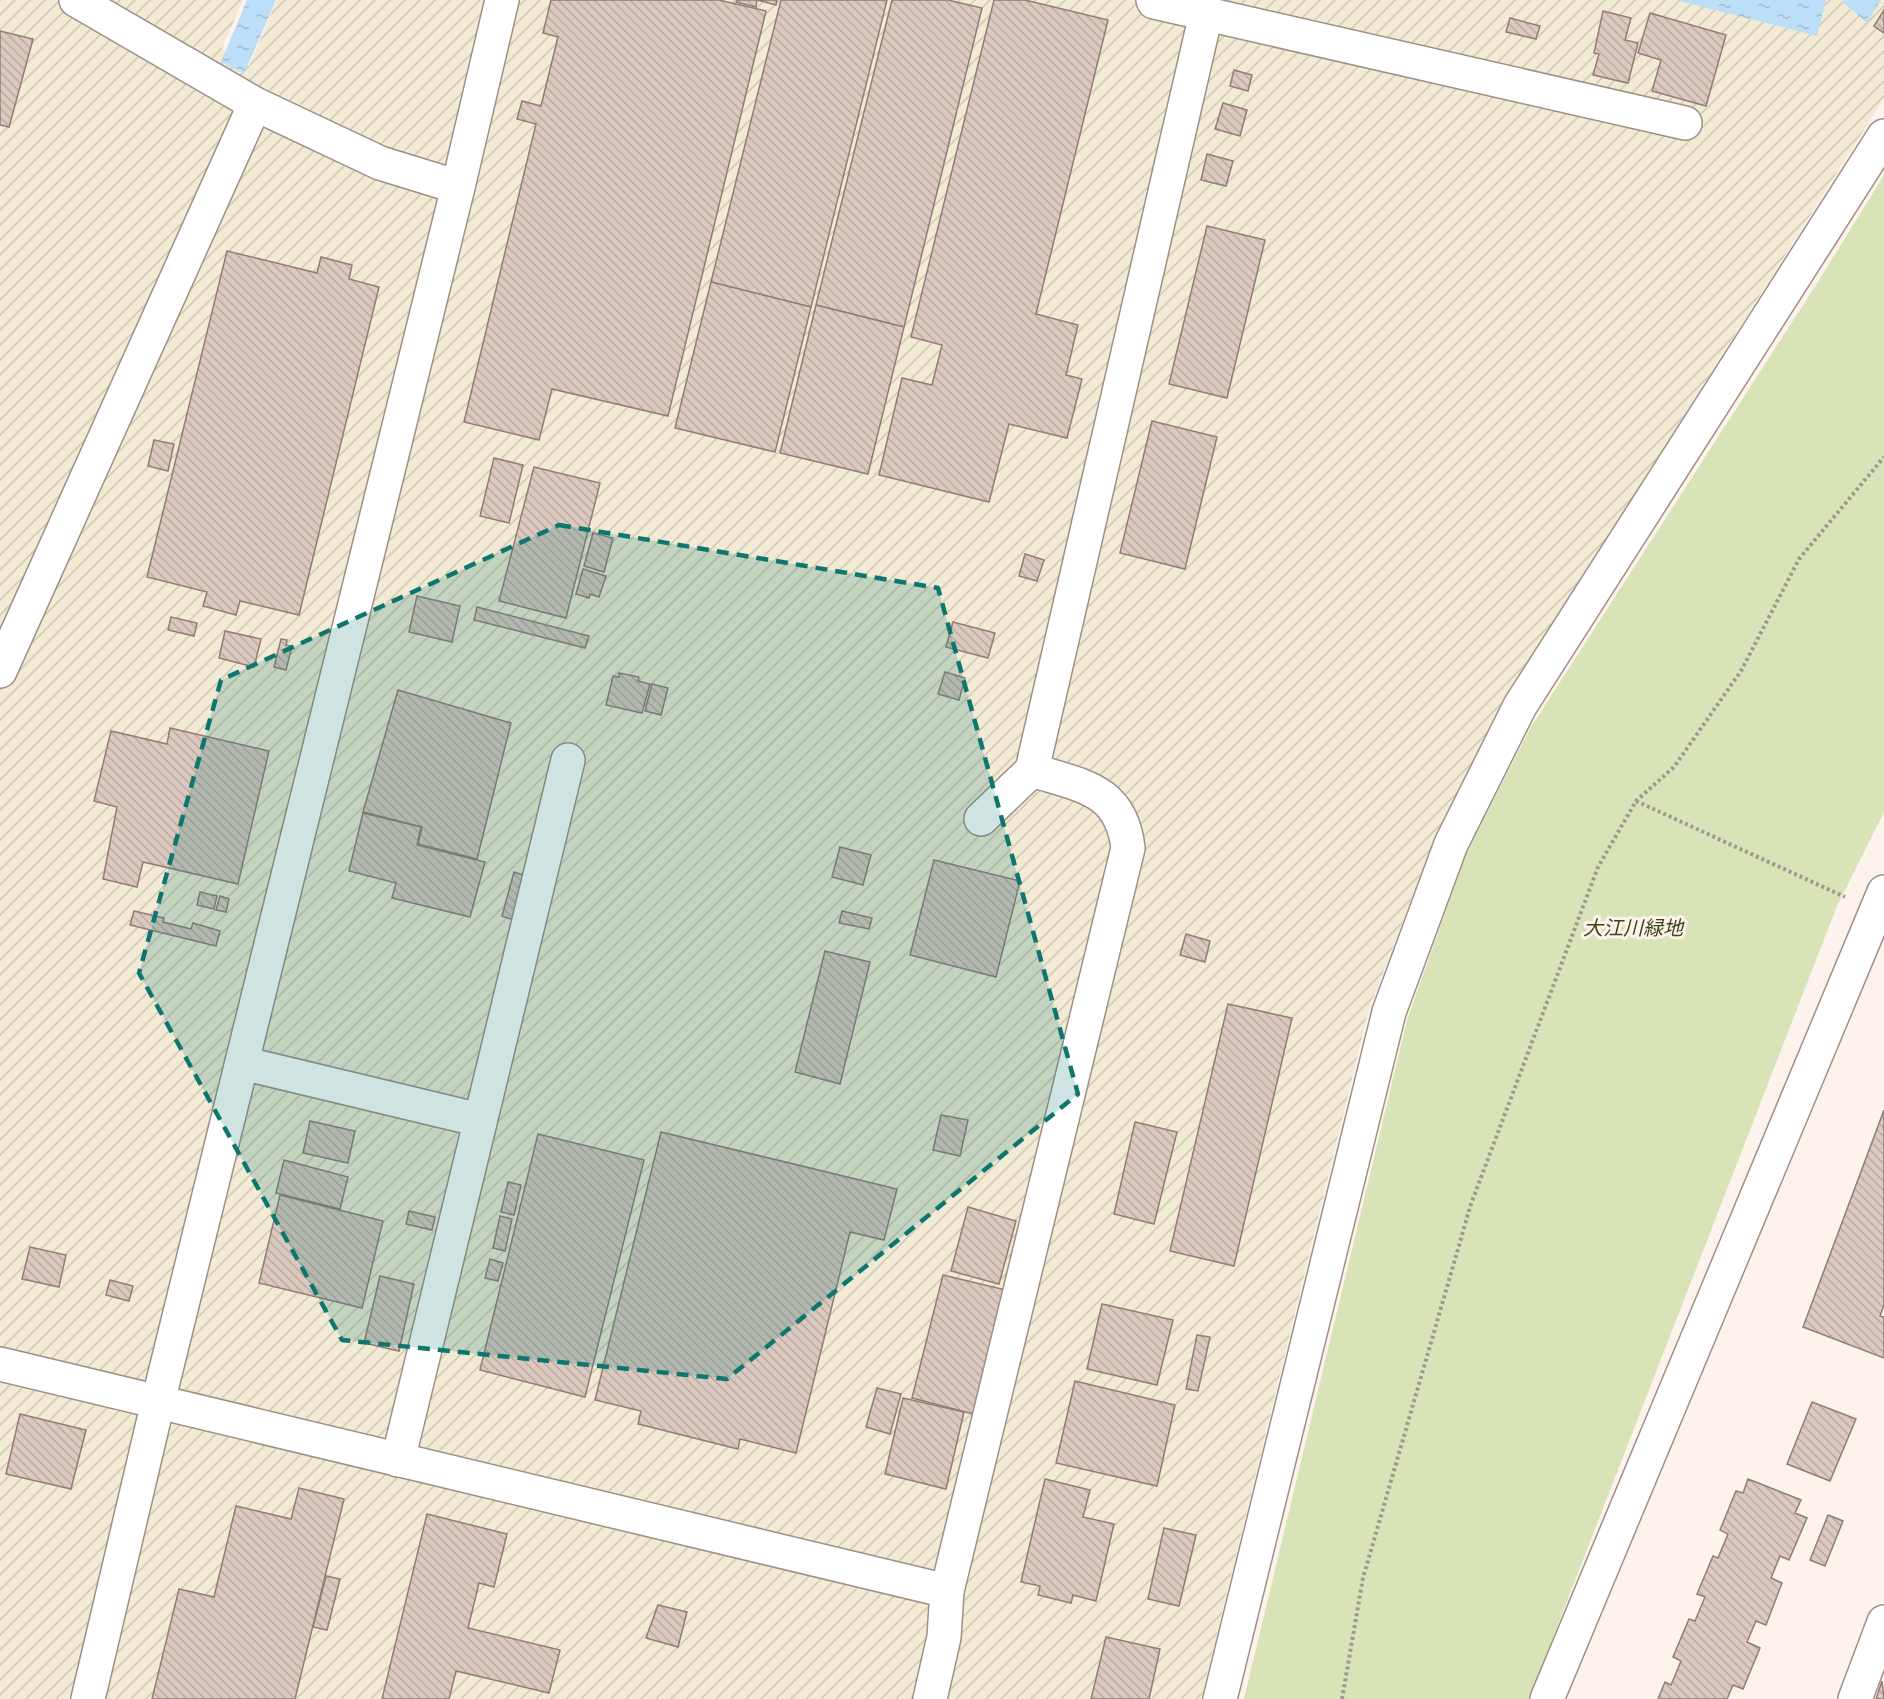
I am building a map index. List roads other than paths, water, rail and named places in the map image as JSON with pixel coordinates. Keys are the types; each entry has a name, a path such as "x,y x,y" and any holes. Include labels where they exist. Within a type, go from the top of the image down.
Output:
{"street":[{"path":"76,0 255,104 381,163 458,188"},
{"path":"88,1699 158,1402 458,188 502,0"},
{"path":"1153,0 1685,123"},
{"path":"981,819 1032,770 1206,14"},
{"path":"0,671 255,104"},
{"path":"1220,1699 1389,1012 1451,844 1520,706 1884,136"},
{"path":"398,1460 568,760"},
{"path":"930,1699 944,1637 946,1591 1128,848 1126,830 1120,816 1109,801 1097,792 1032,770"},
{"path":"1547,1699 1880,908"},
{"path":"242,1063 480,1120"},
{"path":"0,1364 946,1591"},
{"path":"1855,1699 1884,1622"}],"water":[{"path":"247,0 276,0 244,74 221,62"},
{"path":"1675,0 1826,0 1817,36"},
{"path":"1844,0 1881,0 1867,23 1843,2"}],"park label":[{"name":"大江川緑地","path":"1633,927"}]}
